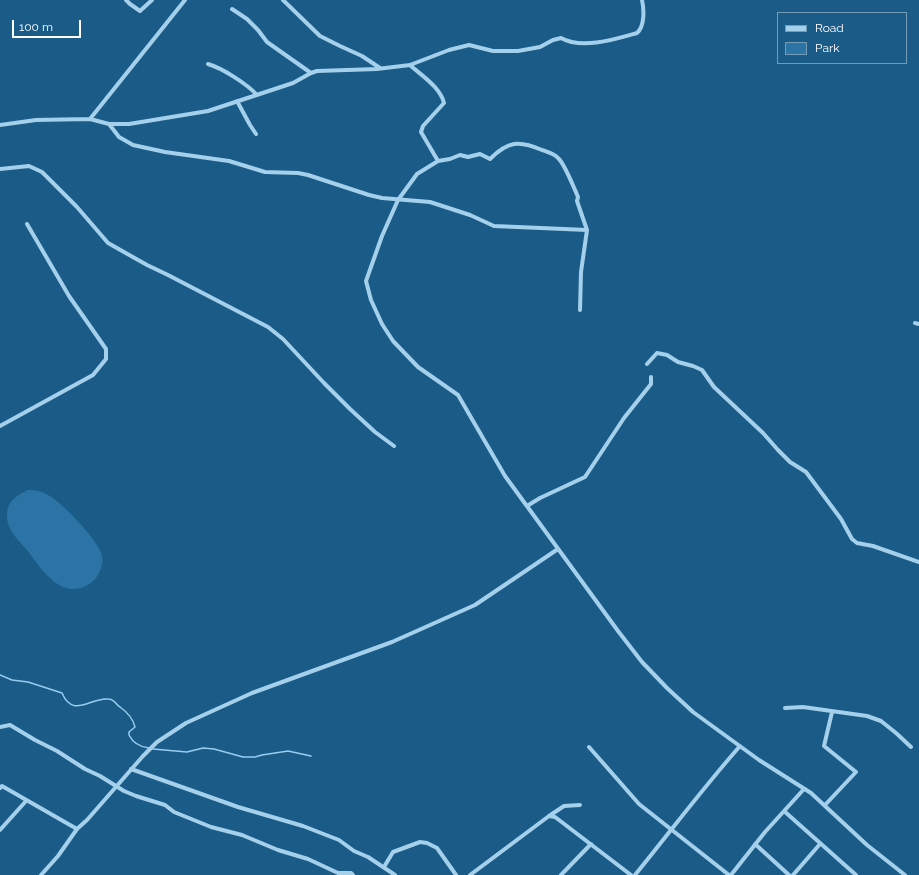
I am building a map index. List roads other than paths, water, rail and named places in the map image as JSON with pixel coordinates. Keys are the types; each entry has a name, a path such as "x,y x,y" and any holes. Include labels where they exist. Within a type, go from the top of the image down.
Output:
{"street":[{"path":"126,0 140,11 152,0"},
{"path":"90,119 185,0"},
{"path":"283,0 320,36 362,56 380,68"},
{"path":"0,125 36,120 90,119 109,124 129,124 208,111 293,84 311,72 410,65 449,50 469,45 493,52 518,51 540,47 553,40 562,38 568,42 598,43 609,41 640,31 644,11 642,0"},
{"path":"232,9 247,19 267,42 311,72"},
{"path":"208,64 228,73 253,90 257,95"},
{"path":"410,65 438,90 444,103 423,126 421,132 438,161"},
{"path":"237,101 256,134"},
{"path":"109,124 119,137 133,145 165,152 229,161 265,172 298,173 382,198 434,204 470,215 494,226 587,230"},
{"path":"580,310 581,272 587,230 577,201 578,197 559,159 531,145 516,143 500,149 490,159 480,154 468,157 460,155 450,159 438,161 417,174 398,200 382,236 366,281 370,300 393,341 418,367 458,395 505,476 642,662 693,712 759,760 811,793 867,845 905,875"},
{"path":"0,169 29,166 42,172 108,243 147,265 268,327 284,339 350,409 375,432 394,446"},
{"path":"0,426 93,375 103,364 107,353 102,343 69,296 28,224"},
{"path":"647,364 659,353 667,355 678,362 702,370 714,387 763,433 790,462 806,472 841,519 852,539 857,543 873,546 919,562"},
{"path":"527,506 540,498 585,477 624,418 651,384 650,377"},
{"path":"41,875 58,856 77,829 87,820 143,756 154,746 186,723 252,693 392,642 475,605 558,549"},
{"path":"785,708 803,707 867,716 881,721 911,747"},
{"path":"824,805 856,772 824,746 832,712"},
{"path":"0,727 10,725 124,791 165,805 174,812 211,827 242,835 278,850 308,859 338,873 351,873 353,875"},
{"path":"635,875 709,782 740,746"},
{"path":"589,747 639,804 730,875 755,844 804,789"},
{"path":"131,769 238,807 303,826 339,840 354,851 384,867 395,875"},
{"path":"0,788 2,786 77,829"},
{"path":"0,830 26,801"},
{"path":"470,875 564,806 580,805"},
{"path":"784,811 856,875"},
{"path":"549,816 555,817 631,875"},
{"path":"384,867 394,852 420,842 437,848 456,875"},
{"path":"561,875 591,844"},
{"path":"755,844 789,875"},
{"path":"793,875 820,844"}],"waterway":[{"path":"0,675 12,680 28,682 62,693 66,701 71,705 83,705 102,699 112,700 127,713 133,721 135,727 129,732 131,738 137,744 149,748"},
{"path":"153,749 187,752 203,748 214,749 243,757 255,757 288,751 311,756"}]}
